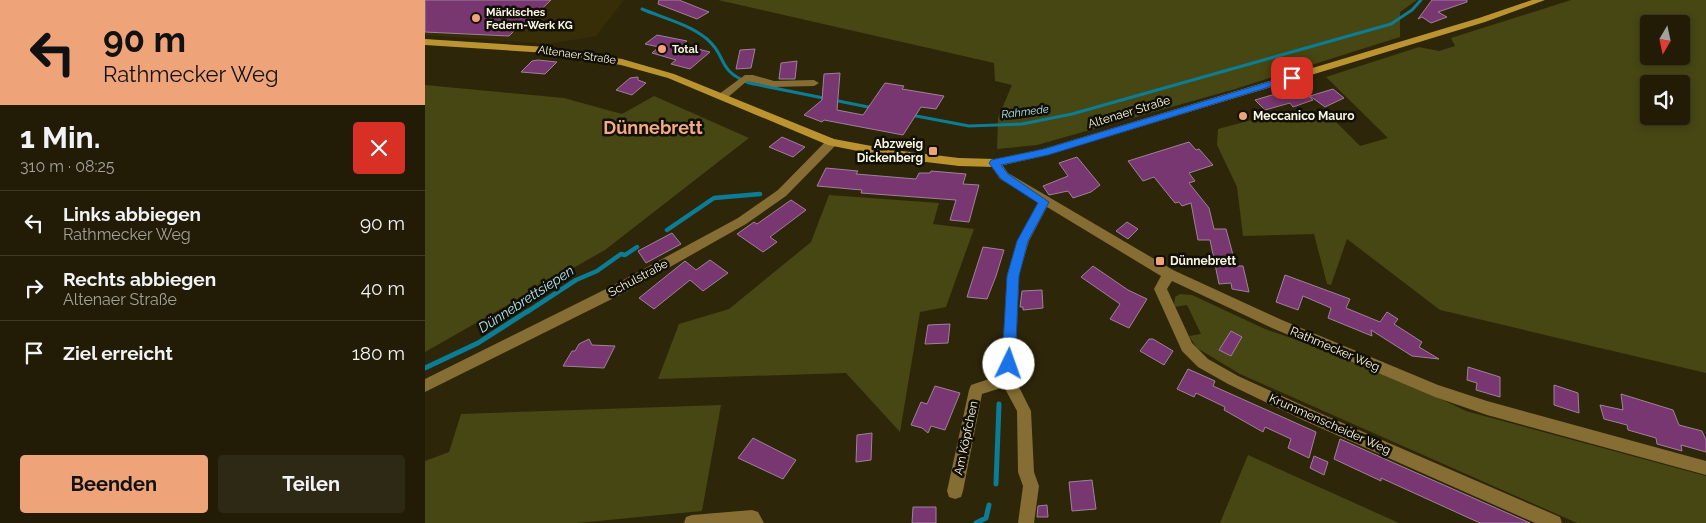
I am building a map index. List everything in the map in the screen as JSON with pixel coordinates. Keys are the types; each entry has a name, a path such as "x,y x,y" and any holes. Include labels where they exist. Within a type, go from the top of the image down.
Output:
{"main road":[{"name":"Altenaer Straße","path":"425,42 547,50 622,62 671,76 832,142 928,160 995,163 1044,152 1482,20 1541,0"}],"street":[{"path":"723,96 742,81 753,78 780,84 814,82"},
{"name":"Schulstraße","path":"425,386 619,289 742,221 782,194 832,142"},
{"name":"Rathmecker Weg","path":"995,163 1004,176 1044,202 1169,274 1277,324 1435,391 1487,408 1706,468"},
{"path":"1026,523 1031,486 1026,472 1024,410 1008,379 1013,276 1023,241 1044,202"},
{"name":"Krummenscheider Weg","path":"1169,274 1160,289 1187,347 1203,363 1233,380 1310,416 1554,523"},
{"name":"Am Köpfchen","path":"955,491 975,390 1008,379"},
{"path":"691,523 753,518 756,523"}],"shaded area":[{"path":"425,0 624,0 596,36 548,44 425,35"},
{"path":"718,0 1417,0 1400,12 1400,37 1235,89 1037,145 997,149 998,118 1012,85 995,81 994,63"},
{"path":"1571,0 1706,0 1706,373 1440,310 1347,239 1331,285 1327,284 1314,234 1243,236 1237,187 1217,145 1218,129 1255,119 1277,118 1292,113 1299,119 1325,111 1360,146 1388,138 1326,77 1419,47 1439,51 1455,46 1451,38"},
{"path":"425,85 564,98 622,114 654,96 749,138 605,250 425,352"},
{"path":"829,195 939,203 933,224 974,229 946,307 920,312 900,432 846,373 658,379 679,324 729,309 811,242"},
{"path":"1180,294 1192,295 1265,329 1370,365 1466,411 1706,476 1706,523 1577,523 1240,374 1197,348 1189,336 1201,334 1187,305 1174,307 1175,297"},
{"path":"721,405 702,511 577,523 425,523 425,461 449,452 461,414"},
{"path":"1248,455 1399,523 1220,523"}],"building":[{"name":"Märkisches Federn-Werk KG","path":"425,0 551,0 524,26 519,26 509,36 425,32"},
{"path":"659,0 679,0 709,12 697,19 658,4"},
{"path":"1432,0 1467,0 1467,2 1438,12 1447,17 1431,23 1422,17 1418,19"},
{"path":"657,35 687,41 682,45 710,52 690,69 671,64 676,60 652,53 659,47 645,44"},
{"path":"755,49 751,68 736,69 740,50"},
{"path":"532,61 557,62 545,74 521,72"},
{"path":"797,61 795,79 779,79 781,63"},
{"path":"840,73 837,110 863,115 885,83 904,86 902,89 944,96 936,109 921,107 903,135 824,120 822,122 804,115 822,100 824,74"},
{"path":"638,77 638,80 646,83 632,95 616,90 630,78"},
{"path":"1299,87 1313,100 1293,107 1290,103 1265,110 1255,100"},
{"path":"1333,89 1344,98 1325,107 1310,96"},
{"path":"782,137 805,147 793,157 769,147"},
{"path":"1189,142 1196,150 1199,149 1213,165 1189,173 1195,181 1189,183 1209,208 1214,229 1226,229 1236,266 1243,266 1249,292 1232,289 1231,283 1219,284 1210,240 1198,240 1191,203 1182,206 1179,202 1175,203 1154,177 1143,181 1128,161"},
{"path":"1077,157 1100,185 1091,192 1073,198 1068,191 1049,195 1043,186 1068,176 1059,163"},
{"path":"826,168 858,171 856,174 916,179 919,173 930,173 931,171 966,174 963,184 979,185 969,222 950,220 956,200 861,193 862,190 817,186"},
{"path":"791,200 806,210 770,237 777,242 763,252 737,234 754,222 757,224"},
{"path":"1127,222 1138,229 1128,239 1116,231"},
{"path":"672,233 681,244 646,263 638,251"},
{"path":"983,247 1004,250 996,276 987,299 967,297"},
{"path":"710,260 728,273 703,291 690,280 654,309 639,298 685,261 696,270"},
{"path":"1093,266 1128,290 1147,299 1129,328 1110,319 1120,304 1081,277"},
{"path":"1285,275 1350,299 1346,308 1380,322 1387,312 1398,319 1394,324 1422,342 1419,347 1439,359 1412,356 1371,330 1372,336 1328,318 1331,308 1303,296 1298,310 1276,302"},
{"path":"1042,290 1043,308 1023,310 1023,307 1020,307 1022,291"},
{"path":"950,324 948,343 925,344 928,325"},
{"path":"1231,331 1242,337 1231,356 1219,350"},
{"path":"589,339 592,345 615,346 604,368 563,366 572,351 575,351 579,344"},
{"path":"1149,339 1153,339 1173,351 1164,365 1140,351"},
{"path":"1468,367 1500,377 1500,397 1476,390 1477,383 1467,380"},
{"path":"1188,369 1215,381 1213,386 1316,432 1309,458 1288,448 1291,439 1265,427 1263,432 1224,410 1225,407 1196,393 1194,397 1177,389"},
{"path":"1554,385 1578,393 1579,413 1554,405"},
{"path":"935,386 960,393 945,430 931,426 928,433 922,428 911,425 921,402 927,404"},
{"path":"1621,394 1673,410 1679,425 1702,431 1706,440 1706,452 1681,445 1682,451 1657,444 1656,438 1628,430 1627,425 1604,419 1600,405 1623,410"},
{"path":"872,433 871,460 856,462 857,435"},
{"path":"753,438 796,460 783,479 738,458"},
{"path":"1340,439 1530,523 1480,523 1381,478 1381,481 1334,459"},
{"path":"1314,456 1328,462 1324,475 1310,468"},
{"path":"1092,480 1096,509 1072,511 1069,482"},
{"path":"1047,505 1048,517 1037,517 1038,506"},
{"path":"913,507 936,507 936,523 912,523"}],"waterway":[{"name":"Rahmede","path":"911,115 969,126 1022,124 1072,114 1391,24 1412,10 1421,0"},
{"name":"Rahmede","path":"642,9 684,25 700,34 718,52 731,73 749,83 873,108"},
{"name":"Dünnebrettsiepen","path":"667,230 714,198 760,194"},
{"name":"Dünnebrettsiepen","path":"527,312 576,280 597,271 621,254 625,255 637,247"},
{"name":"Dünnebrettsiepen","path":"425,368 478,343 528,311"},
{"path":"996,484 999,404"},
{"path":"976,523 986,518 989,505"}],"place":[{"name":"Märkisches Federn-Werk KG","path":"476,18"},
{"name":"Total","path":"662,49"},
{"name":"Meccanico Mauro","path":"1243,116"},
{"name":"Abzweig Dickenberg","path":"933,151"},
{"name":"Dünnebrett","path":"1160,261"}],"district":[{"name":"Dünnebrett","path":"653,127"}],"route":[{"path":"1009,364 1013,276 1023,241 1044,202 1004,176 995,163 1044,152 1292,78"}]}
